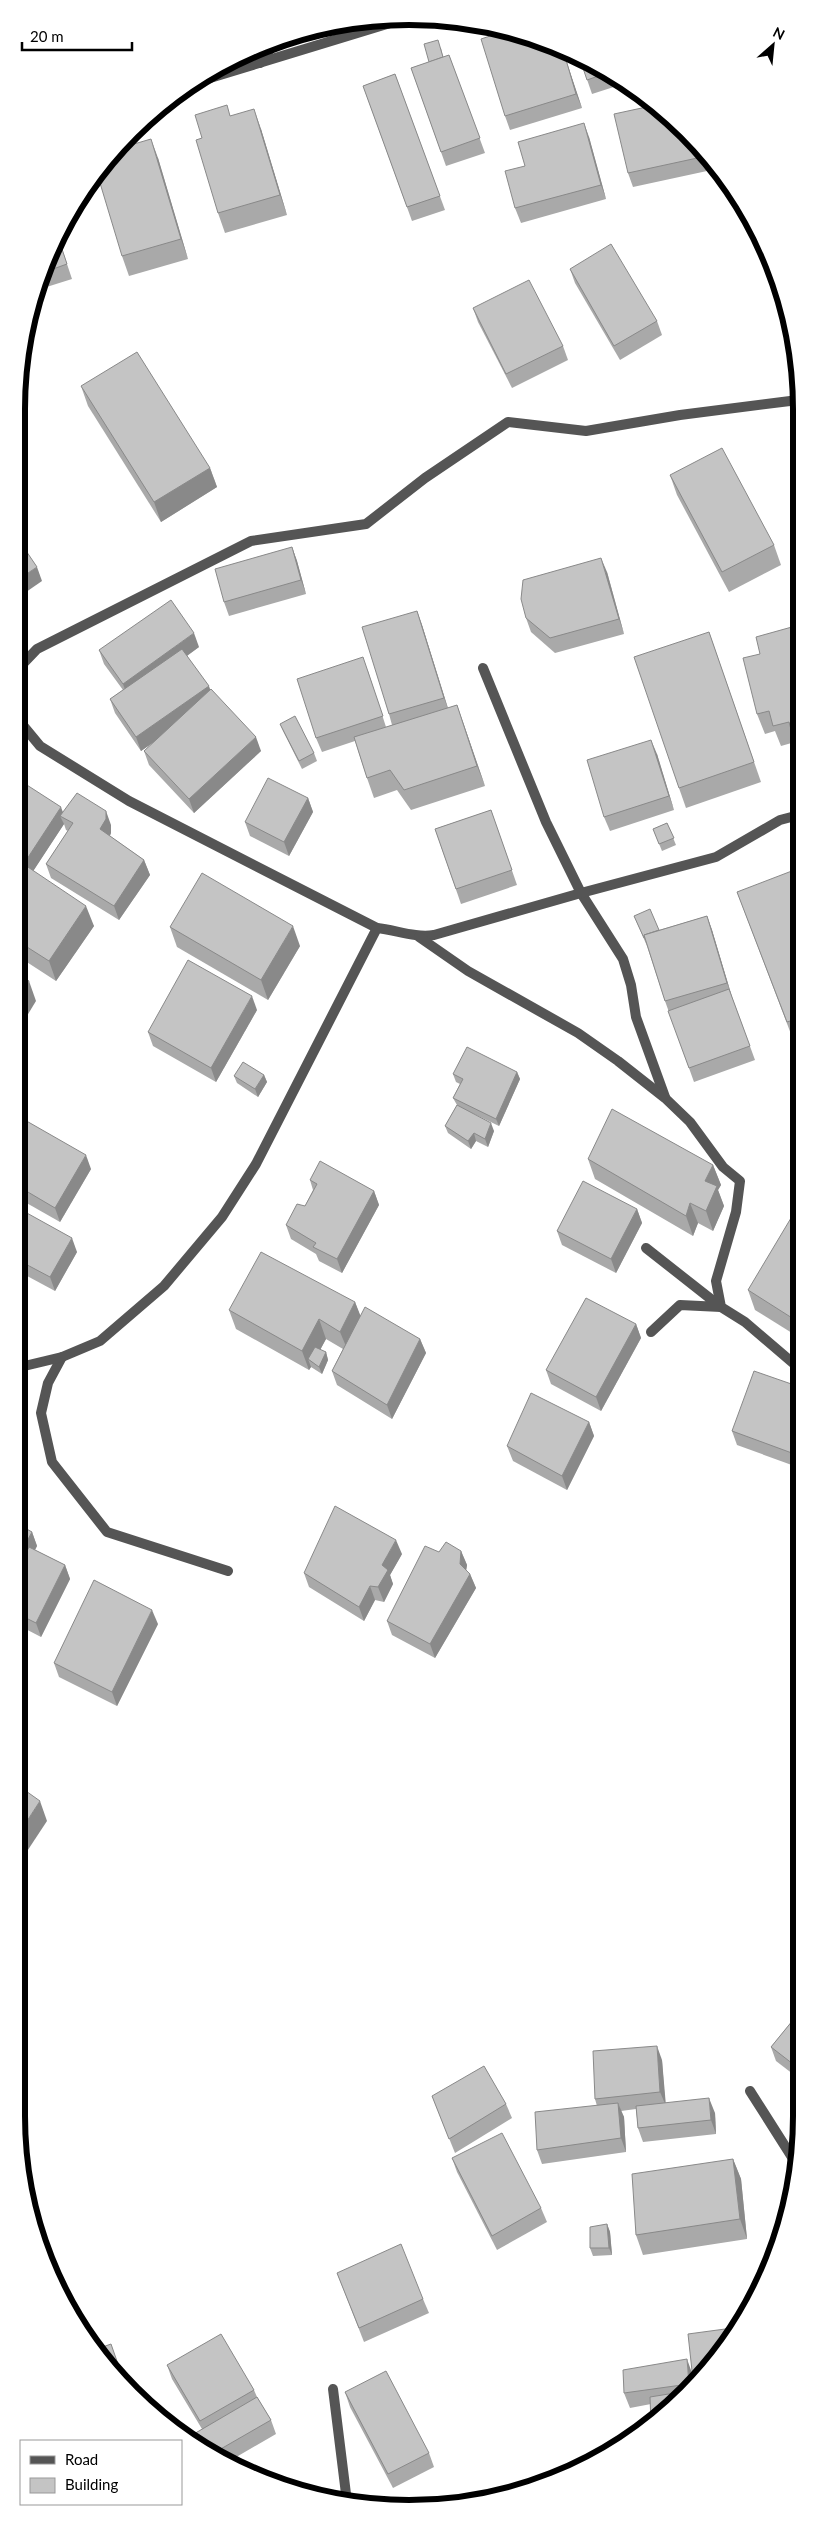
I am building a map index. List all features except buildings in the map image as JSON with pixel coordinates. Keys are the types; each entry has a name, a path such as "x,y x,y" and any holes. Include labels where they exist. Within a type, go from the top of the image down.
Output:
{"street":[{"path":"217,76 379,26"},
{"path":"260,63 268,52"},
{"path":"25,662 37,649 251,541 366,524 424,478 508,422 586,431 793,401"},
{"path":"483,668 546,822 581,893 623,959 636,1018 665,1098"},
{"path":"25,728 40,746 129,801 377,928 401,931 419,938 468,971 578,1033 665,1098 690,1122 723,1167 740,1181 736,1212 716,1281 721,1307"},
{"path":"419,938 716,857 780,820 793,817"},
{"path":"25,1366 62,1357 100,1341 164,1286 222,1217 256,1164 377,928"},
{"path":"646,1248 721,1307 745,1322 793,1363"},
{"path":"651,1332 680,1305 721,1307"},
{"path":"62,1357 48,1383 41,1413 52,1462 107,1532 228,1571"},
{"path":"750,2091 791,2155"},
{"path":"333,2389 346,2495"}]}
